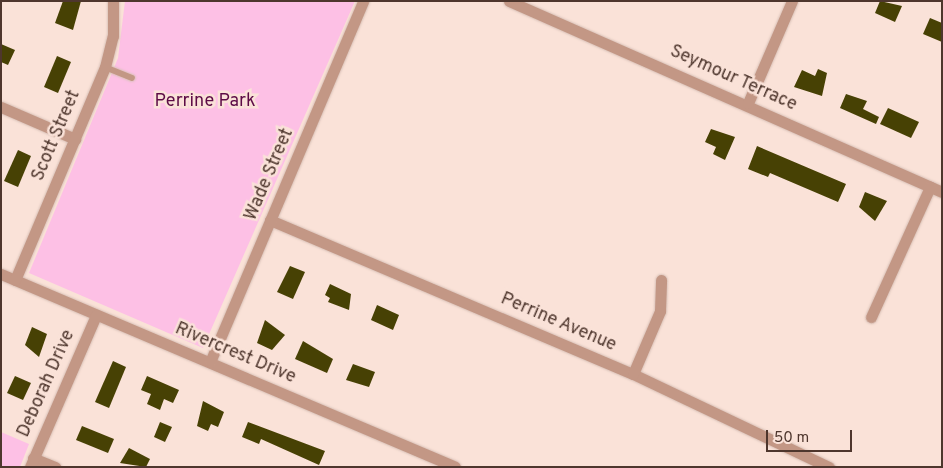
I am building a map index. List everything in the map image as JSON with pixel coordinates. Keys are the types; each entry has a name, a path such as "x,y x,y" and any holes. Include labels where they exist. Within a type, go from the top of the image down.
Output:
{"street":[{"name":"Scott Street","path":"15,280 105,67 113,36 113,1"},
{"name":"Wade Street","path":"210,362 363,1"},
{"name":"Seymour Terrace","path":"509,1 748,103 942,192"},
{"path":"748,103 792,1"},
{"path":"1,107 75,139"},
{"path":"871,317 930,187"},
{"name":"Perrine Avenue","path":"270,220 633,374 829,467"},
{"name":"Rivercrest Drive","path":"1,274 455,467"},
{"path":"633,374 660,311 661,280"},
{"name":"Deborah Drive","path":"31,462 96,315"},
{"path":"31,462 55,467"}],"lane":[{"path":"105,67 132,78"}],"green space":[{"name":"Perrine Park","path":"125,1 355,1 203,348 29,273 118,58"},
{"path":"1,432 29,444 20,467 1,467"}],"building":[{"path":"63,1 81,1 73,30 55,23"},
{"path":"880,1 902,6 895,22 875,13"},
{"path":"930,18 942,23 942,42 923,34"},
{"path":"1,44 15,50 8,65 1,62"},
{"path":"57,56 71,62 58,93 44,87"},
{"path":"818,69 827,73 822,96 794,87 802,70 815,76"},
{"path":"846,94 867,101 863,109 879,117 876,124 840,108"},
{"path":"888,108 919,122 911,138 880,124"},
{"path":"711,129 735,137 725,160 713,154 716,147 705,142"},
{"path":"757,146 846,184 838,202 770,173 768,177 748,169"},
{"path":"18,150 31,156 18,187 4,181"},
{"path":"865,192 887,201 875,221 859,207"},
{"path":"290,266 305,272 293,299 277,292"},
{"path":"330,284 351,294 349,310 328,302 330,298 325,295"},
{"path":"377,305 399,315 393,330 371,320"},
{"path":"265,320 285,335 272,350 257,343"},
{"path":"32,327 47,334 39,357 25,345"},
{"path":"303,341 333,359 327,373 295,359"},
{"path":"113,361 126,367 109,408 95,402"},
{"path":"353,364 375,372 369,387 346,380"},
{"path":"15,376 31,383 23,400 7,393"},
{"path":"147,376 179,390 173,403 164,399 160,410 147,404 151,394 141,390"},
{"path":"203,401 224,412 218,427 211,424 208,431 197,426"},
{"path":"160,422 172,427 165,442 154,437"},
{"path":"248,422 325,451 319,465 261,439 259,444 242,437"},
{"path":"82,426 114,439 108,453 76,440"},
{"path":"129,448 150,459 146,467 120,463"}]}
